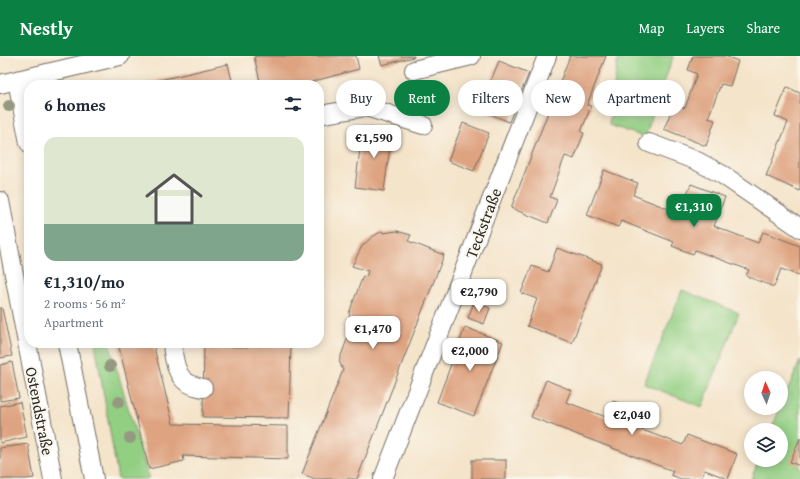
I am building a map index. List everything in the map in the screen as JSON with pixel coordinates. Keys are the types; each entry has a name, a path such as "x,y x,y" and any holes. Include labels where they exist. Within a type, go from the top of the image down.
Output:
{"street":[{"path":"24,128 9,82 120,56"},
{"path":"414,70 471,56"},
{"name":"Teckstraße","path":"383,479 547,56"},
{"path":"324,114 366,107 423,125"},
{"path":"649,144 697,161 723,175 800,228"},
{"name":"Ostendstraße","path":"0,201 24,327"},
{"name":"Ostendstraße","path":"28,348 53,479"},
{"path":"68,348 94,479"},
{"path":"172,348 173,358 178,372 187,383 203,388"}],"green space":[{"path":"618,56 673,56 665,80 615,80"},
{"path":"610,116 652,116 645,137 609,125"},
{"path":"682,290 739,313 702,407 644,384"},
{"path":"96,348 110,348 149,479 118,479"},
{"path":"800,361 800,479 751,479 756,467 788,467 788,423 774,423 777,415 788,415 788,390"}],"building":[{"path":"356,56 359,69 318,80 260,80 254,57"},
{"path":"379,56 414,56 414,57 382,65"},
{"path":"570,56 606,56 597,80 593,80 593,90 587,105 591,106 581,132 584,133 574,159 565,156 550,197 557,200 548,223 511,208 547,116 585,116 585,80 561,80"},
{"path":"693,56 725,56 738,61 730,86 721,84 708,118 715,120 706,146 664,129 669,116 685,116 685,108 697,74 688,70"},
{"path":"499,61 529,73 523,88 523,80 491,80"},
{"path":"228,64 232,80 160,80"},
{"path":"787,87 800,93 800,191 766,176 788,122 775,116"},
{"path":"495,116 511,116 509,122"},
{"path":"463,123 489,133 474,171 448,161"},
{"path":"363,127 392,131 384,191 355,187"},
{"path":"604,170 638,183 633,195 679,213 691,184 725,197 714,226 758,243 763,232 800,246 800,276 781,269 774,287 746,276 749,270 695,250 693,254 672,246 674,242 621,221 618,227 587,215"},
{"path":"382,231 383,233 397,231 411,235 408,241 444,255 357,479 315,479 302,474 343,370 339,361 352,326 349,313 363,276 366,277 368,271 352,266 362,246"},
{"path":"557,248 602,264 572,343 527,326 537,299 521,293 532,266 548,272"},
{"path":"474,302 490,308 484,324 468,318"},
{"path":"0,308 2,308 12,356 0,358"},
{"path":"465,327 503,342 474,416 437,402"},
{"path":"119,348 154,348 173,424 288,426 288,459 183,456 184,461 149,469"},
{"path":"204,348 291,348 289,418 203,417"},
{"path":"12,362 19,398 0,401 0,365"},
{"path":"546,380 571,390 566,402 606,417 613,401 648,414 642,430 683,445 687,435 737,454 728,479 705,470 701,479 681,479 671,475 673,471 531,417"},
{"path":"20,402 27,437 0,443 0,406"},
{"path":"800,438 800,466 790,462"},
{"path":"28,444 34,478 0,479 0,448"},
{"path":"472,460 506,460 506,479 472,479"}]}
